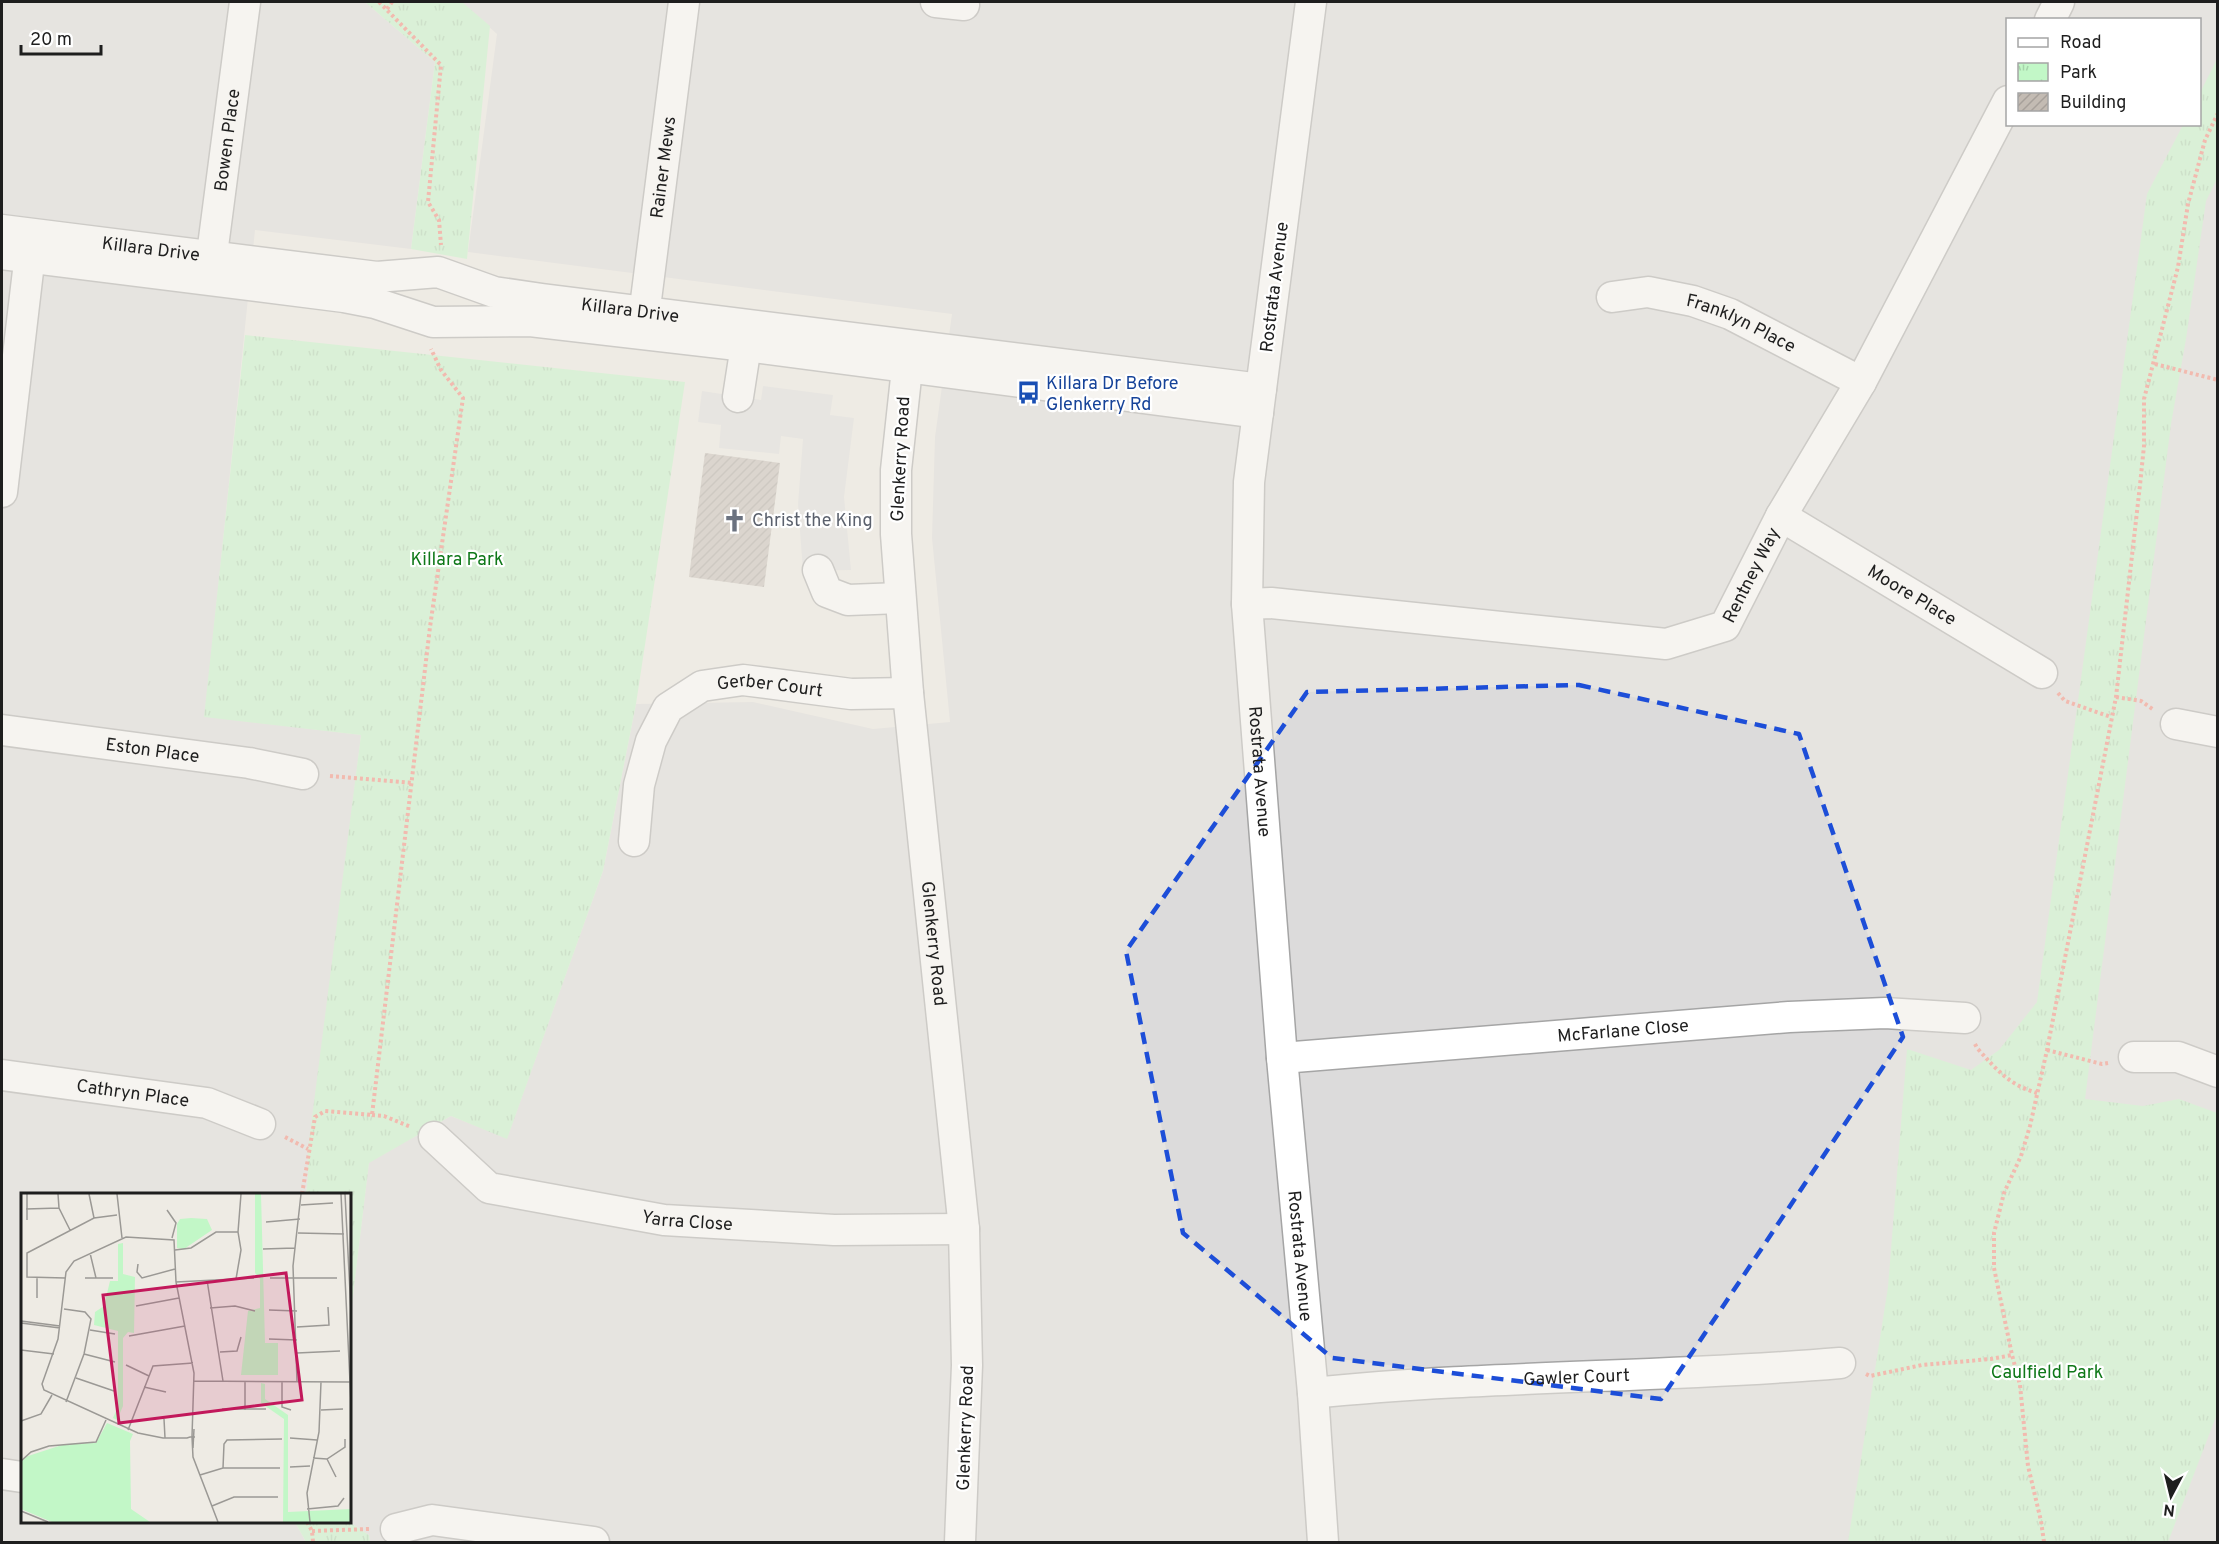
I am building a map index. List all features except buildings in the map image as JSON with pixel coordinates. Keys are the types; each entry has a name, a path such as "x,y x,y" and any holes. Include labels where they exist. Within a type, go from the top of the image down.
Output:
{"street":[{"name":"Bowen Place","path":"210,268 245,2"},
{"name":"Rainer Mews","path":"644,323 684,2"},
{"name":"Rostrata Avenue","path":"1311,2 1249,482 1247,604 1282,1058 1313,1393 1323,1542"},
{"path":"2051,18 2060,2"},
{"name":"Rentney Way","path":"1247,604 1271,603 1666,644 1725,626 1781,516 1861,382 2006,103"},
{"name":"Killara Drive","path":"2,230 21,248 210,268 377,277 438,272 494,292 644,323 1260,401"},
{"path":"2,492 21,248"},
{"name":"Killara Drive","path":"210,268 375,303 433,322 644,323"},
{"name":"Franklyn Place","path":"1612,297 1648,292 1693,301 1730,314 1861,382"},
{"path":"738,397 747,335"},
{"name":"Glenkerry Road","path":"908,356 896,470 896,534 908,693 964,1229 967,1365 960,1542"},
{"name":"Moore Place","path":"1781,516 2042,673"},
{"path":"818,570 827,591 848,600 900,598"},
{"name":"Gerber Court","path":"634,841 639,785 651,741 668,708 702,686 743,680 851,694 908,693"},
{"path":"2176,724 2217,732"},
{"name":"Eston Place","path":"2,730 249,763 303,774"},
{"name":"McFarlane Close","path":"1282,1058 1789,1017 1885,1013 1965,1018"},
{"path":"2134,1057 2178,1057 2217,1072"},
{"name":"Cathryn Place","path":"2,1076 207,1103 260,1124"},
{"name":"Yarra Close","path":"434,1137 489,1188 664,1220 834,1230 964,1229"},
{"name":"Gawler Court","path":"1313,1393 1553,1376 1777,1369 1840,1363"},
{"path":"2,1474 21,1477"},
{"path":"396,1528 432,1520 594,1542"}],"path":[{"path":"379,2 441,65 428,201 439,220 441,248"},
{"path":"387,9 392,2"},
{"path":"2044,1542 2028,1466 2020,1385 1994,1269 1994,1233 2004,1193 2027,1136 2047,1050 2116,697 2144,446 2144,399 2155,364 2178,267 2188,204 2205,140 2217,113"},
{"path":"372,1115 430,627 463,398 437,364 430,347 431,340"},
{"path":"2155,364 2217,380"},
{"path":"2042,673 2065,701 2111,717"},
{"path":"2116,697 2141,702 2176,724"},
{"path":"303,774 413,783"},
{"path":"1965,1018 1977,1048 2005,1078 2037,1093"},
{"path":"2047,1050 2102,1064 2134,1057"},
{"path":"302,1193 315,1117 325,1111 384,1116 434,1137"},
{"path":"1840,1363 1870,1376 1922,1365 2012,1355"},
{"path":"308,1523 312,1531 313,1542"},
{"path":"312,1531 396,1528"}],"highlighted area":[{"path":"1579,685 1799,734 1903,1037 1661,1399 1332,1358 1183,1233 1126,951 1307,692"}],"shaded area":[{"path":"2,2 365,2 435,62 411,249 255,230 205,716 361,735 306,1193 21,1193 21,1523 296,1523 306,1542 2,1542"},
{"path":"461,2 2217,2 2217,1542 370,1542 369,1535 351,1523 351,1311 369,1162 451,1116 507,1138 603,871 636,704 753,702 873,729 950,722 932,538 935,437 952,314 468,252 497,34"},
{"path":"763,386 833,395 830,415 854,418 844,497 851,570 803,571 798,504 803,439 781,436 779,454 719,448 721,425 698,422 702,391 761,400"}],"green space":[{"path":"365,2 462,2 490,26 467,259 411,249 435,62"},
{"name":"Caulfield Park","path":"2217,59 2217,179 2206,201 2171,424 2085,1099 2143,1106 2179,1099 2217,1113 2217,1414 2168,1542 1848,1542 1888,1287 1907,1049 1971,1070 1999,1050 2037,1002 2147,194 2182,126 2201,126 2201,91"},
{"name":"Killara Park","path":"245,335 685,382 636,704 603,871 507,1139 451,1116 369,1163 351,1312 351,1193 306,1193 308,1149 361,735 204,717"},
{"path":"296,1523 351,1523 369,1535 370,1542 306,1542"}],"place":[{"name":"Killara Dr Before Glenkerry Rd","path":"1028,393"},
{"name":"Christ the King","path":"734,520"}]}
